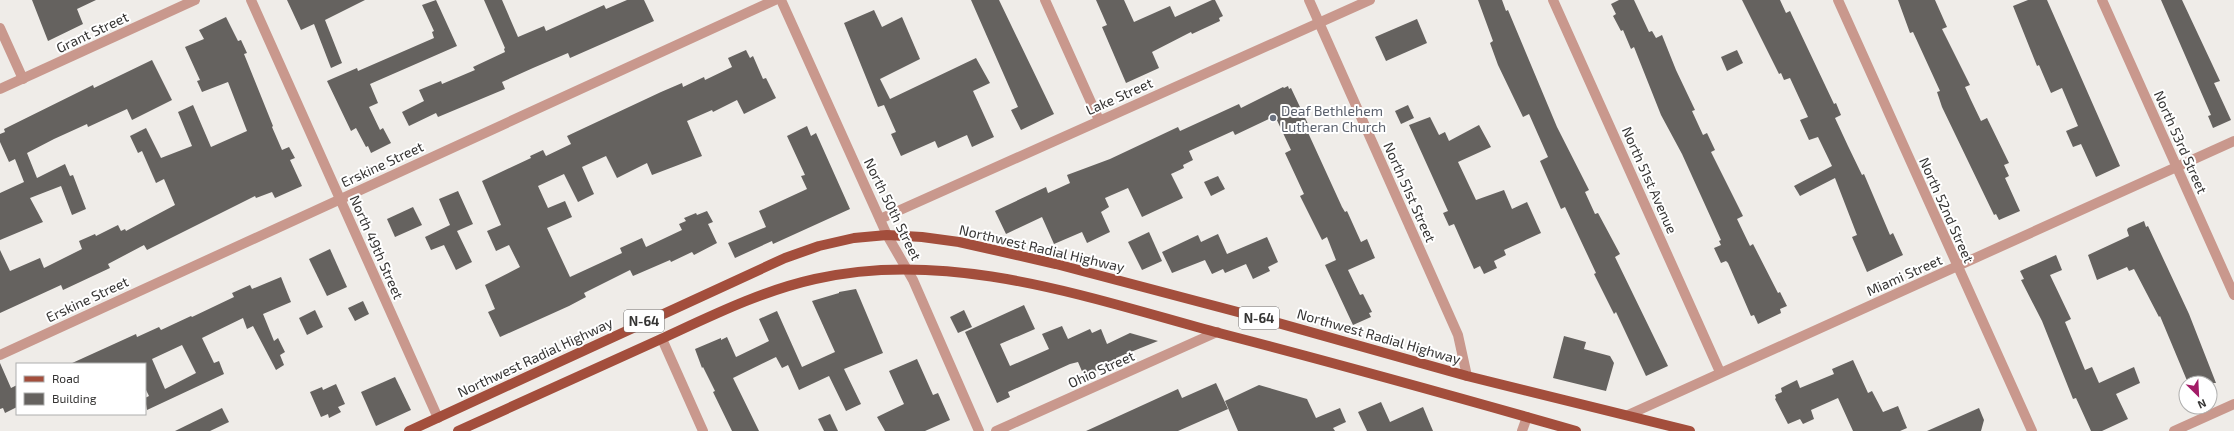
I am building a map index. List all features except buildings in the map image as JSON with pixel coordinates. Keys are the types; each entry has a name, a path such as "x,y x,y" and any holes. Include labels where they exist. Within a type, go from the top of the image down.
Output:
{"main road":[{"name":"Northwest Radial Highway","path":"409,431 785,258 819,246 854,238 887,235 951,241 1002,250 1246,314 1467,376 1690,431"},
{"name":"N-64","path":"458,431 746,300 787,286 846,273 878,269 957,272 1056,289 1576,431"}],"street":[{"name":"Grant Street","path":"0,89 195,0"},
{"name":"North 49th Street","path":"251,0 438,418"},
{"name":"Erskine Street","path":"0,355 775,0"},
{"name":"North 50th Street","path":"781,0 887,235 906,269 980,431"},
{"path":"1045,0 1099,120"},
{"name":"North 51st Street","path":"1309,0 1458,335 1467,376"},
{"name":"Lake Street","path":"880,218 1370,0"},
{"name":"North 51st Avenue","path":"1553,0 1720,372"},
{"name":"North 52nd Street","path":"1838,0 2032,431"},
{"name":"North 53rd Street","path":"2102,0 2234,295"},
{"path":"0,28 23,79"},
{"name":"Miami Street","path":"1628,415 1720,372 1957,267 2234,141"},
{"name":"Ohio Street","path":"996,431 1217,332"},
{"path":"662,338 703,431"},
{"path":"2174,431 2234,404"},
{"path":"1522,431 1527,417"}],"place":[{"name":"Deaf Bethlehem Lutheran Church","path":"1273,118"}]}
